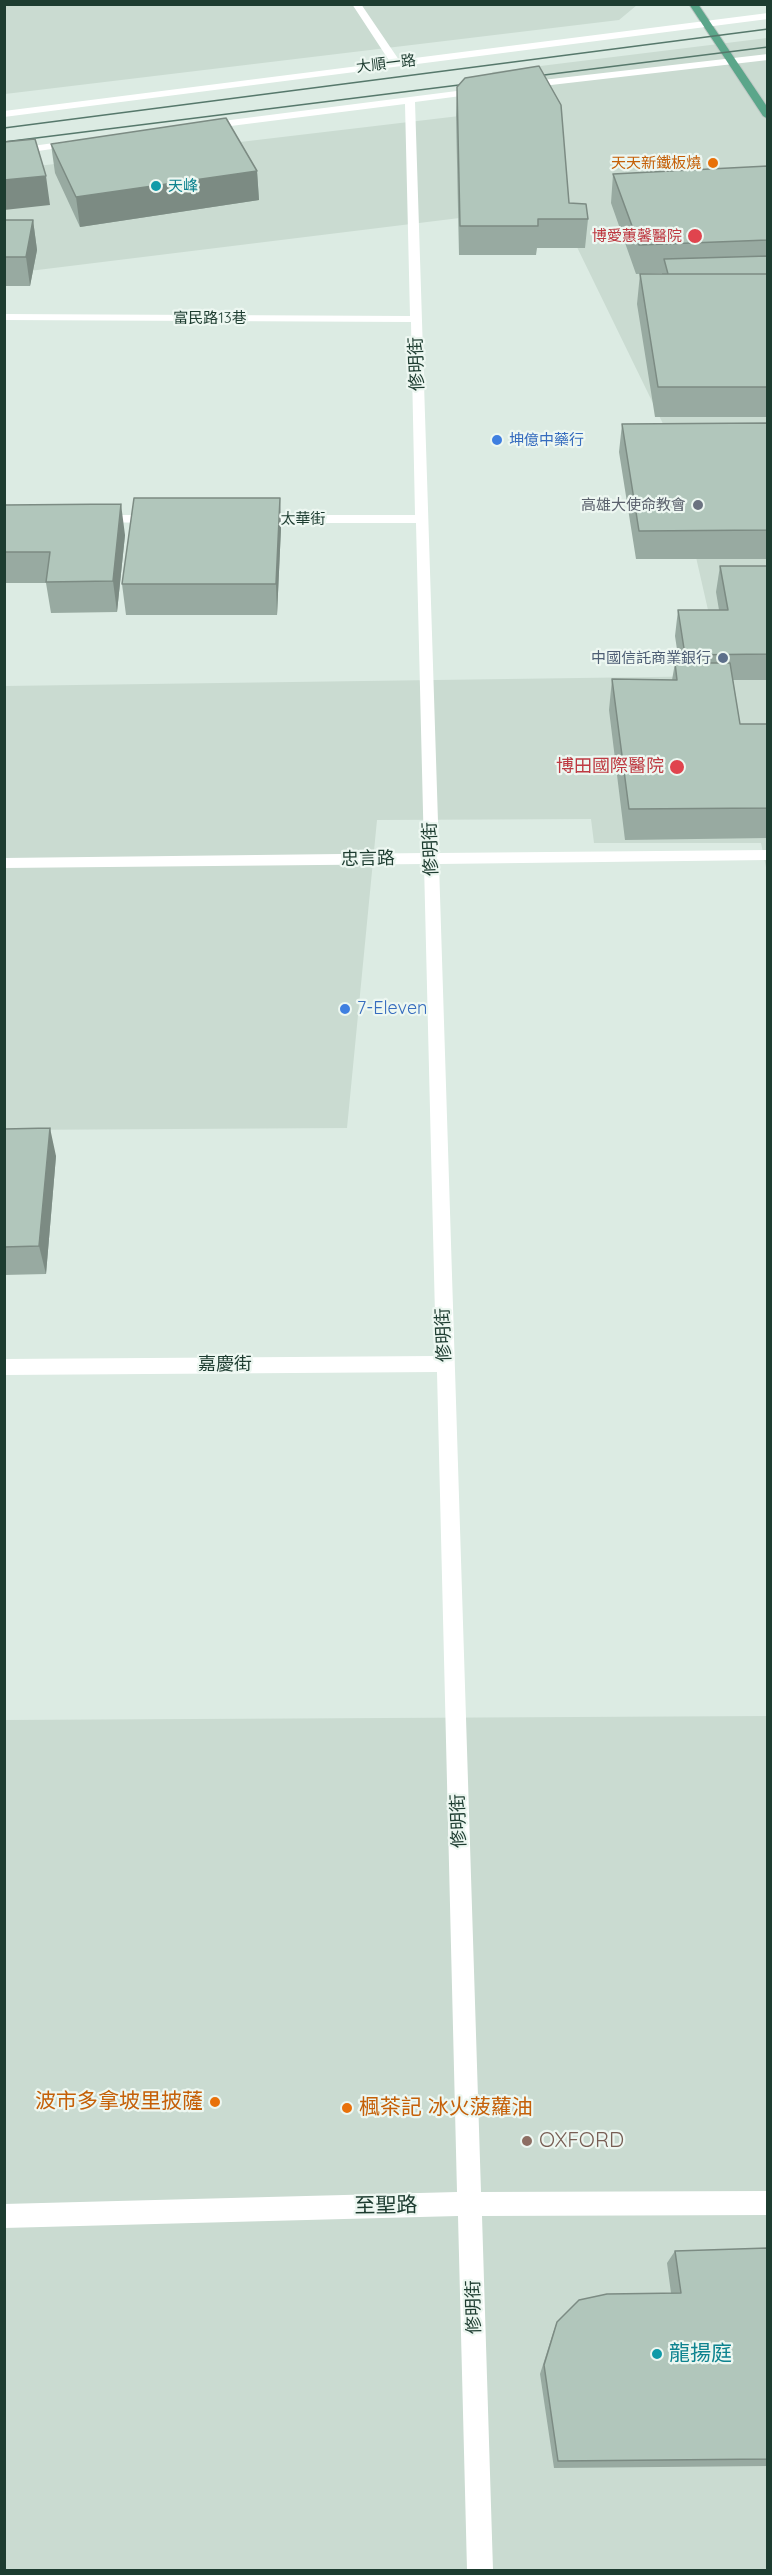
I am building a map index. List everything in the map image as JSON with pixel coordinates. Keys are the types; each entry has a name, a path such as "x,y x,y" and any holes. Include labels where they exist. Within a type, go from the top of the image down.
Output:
{"main road":[{"path":"693,4 768,116"}],"street":[{"path":"356,4 396,63"},
{"name":"大順一路","path":"4,114 768,16"},
{"path":"512,87 768,57"},
{"path":"201,127 489,90"},
{"name":"修明街","path":"410,100 480,2571"},
{"path":"4,153 86,142"},
{"name":"富民路13巷","path":"4,317 416,319"},
{"path":"88,519 171,519"},
{"name":"太華街","path":"243,519 421,519"},
{"name":"忠言路","path":"4,863 768,855"},
{"name":"嘉慶街","path":"4,1367 445,1364"},
{"name":"至聖路","path":"4,2216 471,2204 768,2204"}],"shaded area":[{"path":"4,5 637,5 619,20 5,94"},
{"path":"767,38 767,872 761,843 594,843 591,819 377,820 347,1128 5,1130 5,686 723,676 668,434 557,206 5,274 4,170 510,110 492,72"},
{"path":"767,1716 767,2570 5,2570 4,1720"}],"building":[{"path":"539,66 561,105 569,203 586,204 588,219 538,219 538,226 460,226 457,87 465,78"},
{"path":"226,118 257,171 76,197 51,144"},
{"path":"35,139 46,176 4,180 4,142"},
{"path":"768,166 768,240 639,245 613,174"},
{"path":"4,220 33,220 26,257 4,257"},
{"path":"768,256 768,274 668,274 664,259"},
{"path":"640,274 768,274 768,387 658,387"},
{"name":"高雄大使命教會","path":"768,423 768,530 639,531 622,424"},
{"path":"134,498 280,498 276,584 122,584"},
{"path":"121,504 113,581 46,582 50,552 4,552 4,505"},
{"path":"720,566 768,566 768,654 685,655 678,610 728,610"},
{"name":"博田國際醫院","path":"675,663 730,663 740,724 768,724 768,808 629,809 612,679 677,680"},
{"path":"50,1128 39,1246 4,1247 4,1129"},
{"name":"龍揚庭","path":"768,2248 768,2459 558,2461 544,2365 557,2322 579,2300 607,2294 681,2293 675,2251"}],"tram line":[{"path":"4,128 768,29"},
{"path":"528,77 768,47"},
{"path":"4,142 475,83"}],"place":[{"name":"天天新鐵板燒","path":"713,163"},
{"name":"天峰","path":"156,186"},
{"name":"博愛蕙馨醫院","path":"695,236"},
{"name":"坤億中藥行","path":"497,440"},
{"name":"高雄大使命教會","path":"698,505"},
{"name":"中國信託商業銀行","path":"723,658"},
{"name":"博田國際醫院","path":"677,767"},
{"name":"7-Eleven","path":"345,1009"},
{"name":"波市多拿坡里披薩","path":"215,2102"},
{"name":"楓茶記 冰火菠蘿油","path":"347,2108"},
{"name":"OXFORD","path":"527,2141"},
{"name":"龍揚庭","path":"657,2354"}]}
